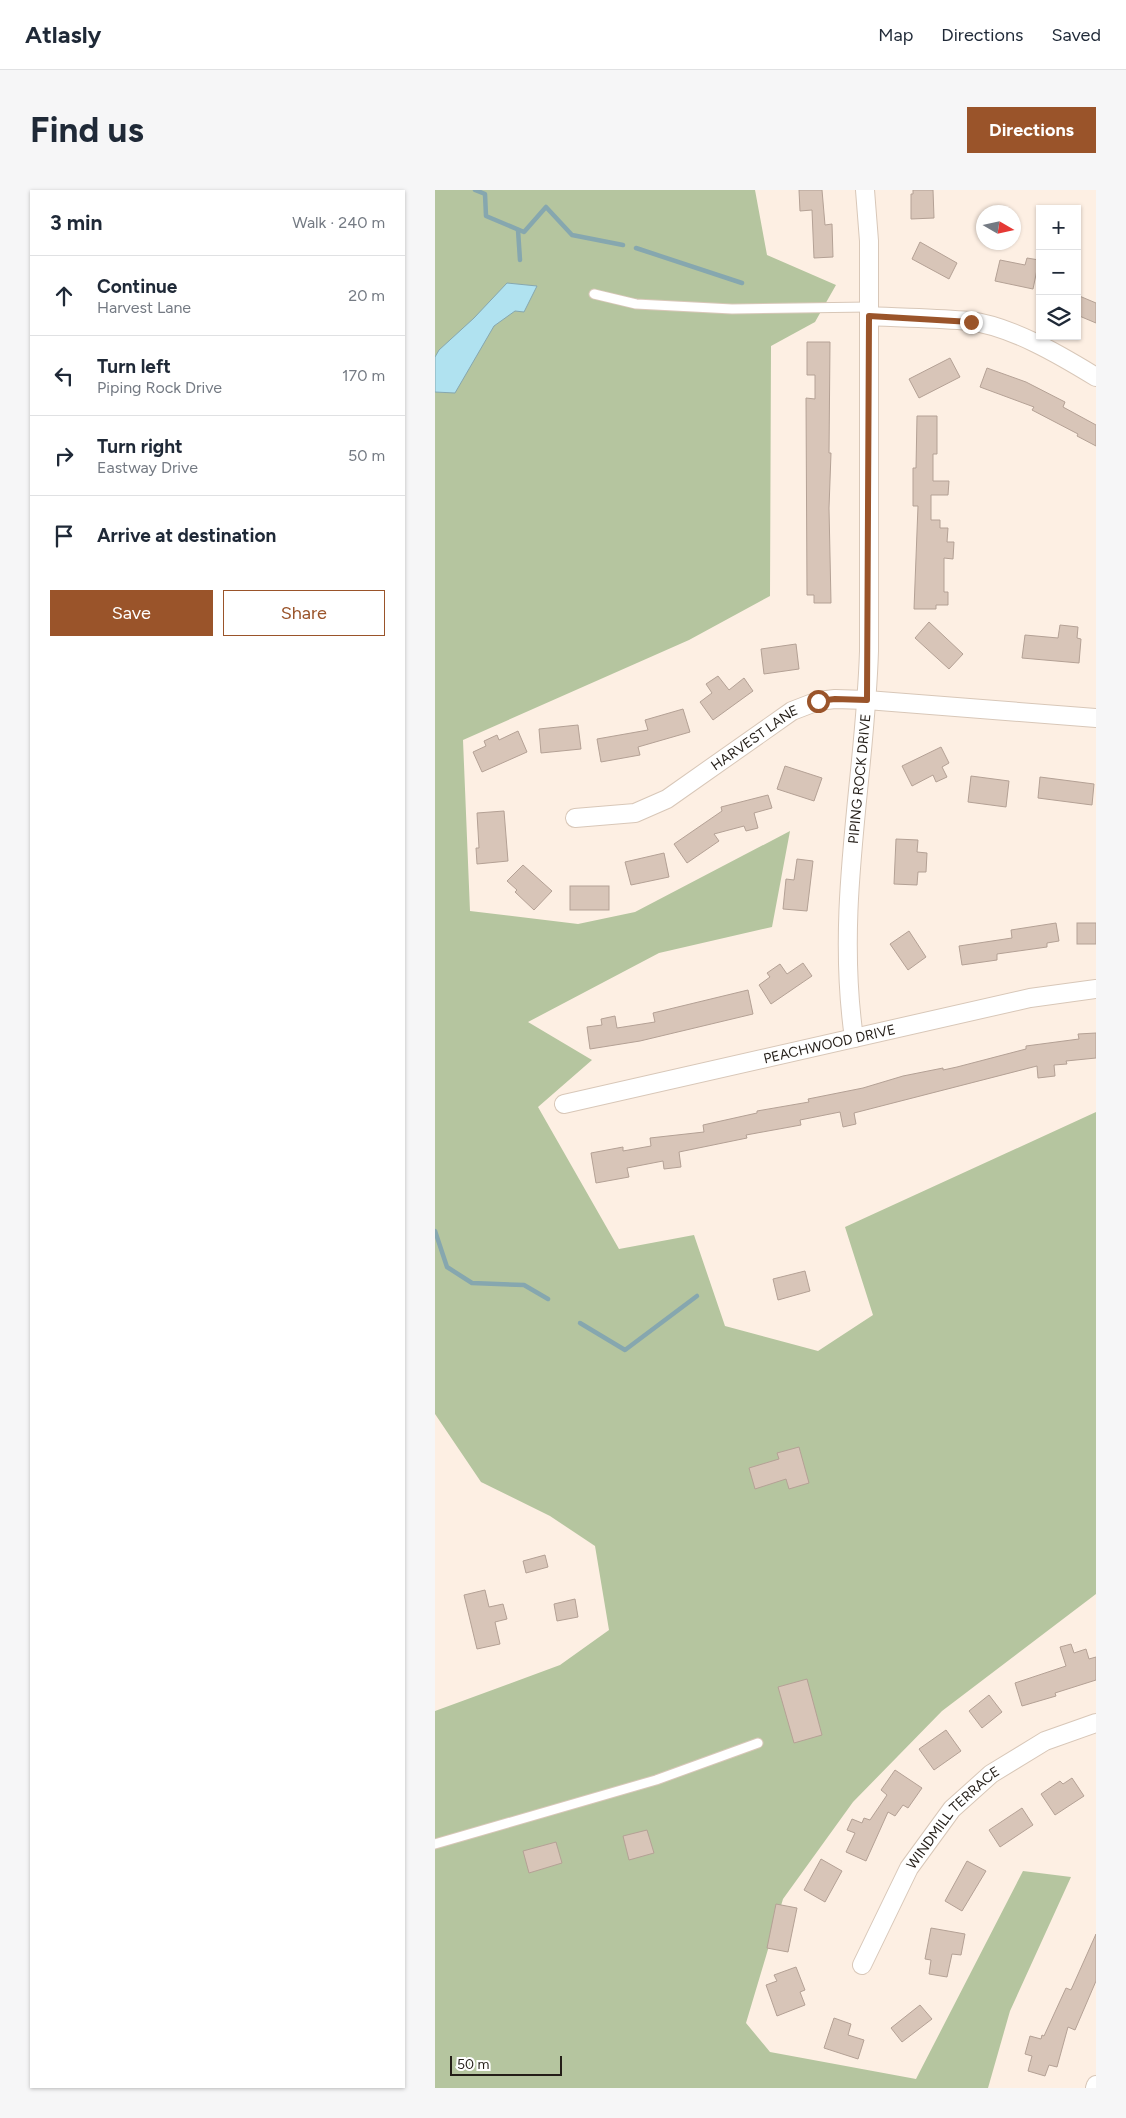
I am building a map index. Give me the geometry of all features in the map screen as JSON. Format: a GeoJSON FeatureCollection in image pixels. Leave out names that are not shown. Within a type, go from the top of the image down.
{"type":"FeatureCollection","features":[{"type":"Feature","properties":{"kind":"street","name":"PIPING ROCK DRIVE"},"geometry":{"type":"LineString","coordinates":[[855,1038],[849,991],[849,884],[867,700],[869,241],[865,190]]}},
{"type":"Feature","properties":{"kind":"street"},"geometry":{"type":"LineString","coordinates":[[869,311],[971,322],[1018,335],[1065,358],[1096,377]]}},
{"type":"Feature","properties":{"kind":"street","name":"HARVEST LANE"},"geometry":{"type":"LineString","coordinates":[[575,818],[635,812],[650,808],[667,799],[792,711],[806,704],[818,701],[835,699],[867,700],[1096,718]]}},
{"type":"Feature","properties":{"kind":"street","name":"PEACHWOOD DRIVE"},"geometry":{"type":"LineString","coordinates":[[564,1104],[1030,998],[1096,989]]}},
{"type":"Feature","properties":{"kind":"street","name":"WINDMILL TERRACE"},"geometry":{"type":"LineString","coordinates":[[862,1965],[909,1868],[952,1809],[991,1774],[1045,1741],[1096,1723]]}},
{"type":"Feature","properties":{"kind":"lane"},"geometry":{"type":"LineString","coordinates":[[595,294],[636,304],[732,309],[869,311]]}},
{"type":"Feature","properties":{"kind":"lane"},"geometry":{"type":"LineString","coordinates":[[435,1844],[656,1780],[758,1743]]}},
{"type":"Feature","properties":{"kind":"green space"},"geometry":{"type":"Polygon","coordinates":[[[435,190],[755,190],[767,255],[836,285],[815,322],[771,346],[770,596],[689,640],[463,740],[470,911],[578,924],[635,912],[790,831],[772,927],[659,953],[528,1022],[592,1060],[538,1107],[619,1249],[694,1235],[725,1326],[818,1351],[873,1315],[845,1227],[1096,1112],[1096,1594],[942,1711],[853,1802],[783,1899],[746,2023],[770,2052],[916,2079],[1023,1871],[1071,1877],[1010,2011],[988,2088],[435,2088],[435,1711],[560,1665],[609,1630],[595,1546],[550,1516],[481,1482],[435,1414],[435,190]]]}},
{"type":"Feature","properties":{"kind":"water"},"geometry":{"type":"Polygon","coordinates":[[[507,283],[537,286],[524,312],[515,311],[494,326],[455,393],[435,392],[435,357],[439,350],[474,318],[507,283]]]}},
{"type":"Feature","properties":{"kind":"building"},"geometry":{"type":"Polygon","coordinates":[[[799,190],[822,190],[825,225],[832,224],[833,257],[814,258],[812,210],[800,211],[799,190]]]}},
{"type":"Feature","properties":{"kind":"building"},"geometry":{"type":"Polygon","coordinates":[[[913,190],[933,190],[934,218],[911,219],[911,194],[913,194],[913,190]]]}},
{"type":"Feature","properties":{"kind":"building"},"geometry":{"type":"Polygon","coordinates":[[[920,242],[957,263],[949,279],[912,259],[920,242]]]}},
{"type":"Feature","properties":{"kind":"building"},"geometry":{"type":"Polygon","coordinates":[[[1027,258],[1036,260],[1036,274],[1033,289],[995,281],[1000,260],[1025,265],[1027,258]]]}},
{"type":"Feature","properties":{"kind":"building"},"geometry":{"type":"Polygon","coordinates":[[[1081,297],[1096,303],[1096,323],[1081,317],[1081,297]]]}},
{"type":"Feature","properties":{"kind":"building"},"geometry":{"type":"Polygon","coordinates":[[[807,342],[830,342],[829,453],[831,453],[829,508],[831,603],[814,603],[814,595],[807,595],[806,398],[815,399],[815,375],[807,375],[807,342]]]}},
{"type":"Feature","properties":{"kind":"building"},"geometry":{"type":"Polygon","coordinates":[[[950,358],[960,377],[919,398],[909,379],[950,358]]]}},
{"type":"Feature","properties":{"kind":"building"},"geometry":{"type":"Polygon","coordinates":[[[987,368],[1026,382],[1065,402],[1063,407],[1096,425],[1096,446],[1077,436],[1078,434],[1032,410],[1034,407],[980,387],[987,368]]]}},
{"type":"Feature","properties":{"kind":"building"},"geometry":{"type":"Polygon","coordinates":[[[917,416],[937,416],[937,454],[933,454],[933,481],[949,481],[948,495],[931,495],[931,520],[940,520],[940,528],[948,528],[947,542],[954,542],[953,559],[944,558],[944,592],[948,592],[948,605],[936,605],[936,609],[914,609],[918,506],[913,506],[913,468],[916,468],[917,416]]]}},
{"type":"Feature","properties":{"kind":"building"},"geometry":{"type":"Polygon","coordinates":[[[929,622],[963,654],[949,669],[915,638],[929,622]]]}},
{"type":"Feature","properties":{"kind":"building"},"geometry":{"type":"Polygon","coordinates":[[[1060,625],[1078,627],[1077,638],[1081,639],[1079,663],[1022,658],[1025,635],[1058,638],[1060,625]]]}},
{"type":"Feature","properties":{"kind":"building"},"geometry":{"type":"Polygon","coordinates":[[[796,644],[799,669],[764,674],[761,649],[796,644]]]}},
{"type":"Feature","properties":{"kind":"building"},"geometry":{"type":"Polygon","coordinates":[[[718,676],[729,690],[744,678],[753,691],[713,720],[700,702],[712,693],[706,684],[718,676]]]}},
{"type":"Feature","properties":{"kind":"building"},"geometry":{"type":"Polygon","coordinates":[[[683,709],[690,732],[638,747],[640,755],[601,762],[597,739],[648,730],[645,720],[683,709]]]}},
{"type":"Feature","properties":{"kind":"building"},"geometry":{"type":"Polygon","coordinates":[[[578,725],[581,749],[541,753],[539,729],[578,725]]]}},
{"type":"Feature","properties":{"kind":"building"},"geometry":{"type":"Polygon","coordinates":[[[518,731],[527,752],[482,772],[473,752],[486,746],[484,741],[497,735],[499,740],[518,731]]]}},
{"type":"Feature","properties":{"kind":"building"},"geometry":{"type":"Polygon","coordinates":[[[941,747],[949,763],[942,767],[947,777],[936,782],[933,775],[912,786],[902,766],[941,747]]]}},
{"type":"Feature","properties":{"kind":"building"},"geometry":{"type":"Polygon","coordinates":[[[785,766],[822,778],[814,801],[777,789],[785,766]]]}},
{"type":"Feature","properties":{"kind":"building"},"geometry":{"type":"Polygon","coordinates":[[[971,776],[1009,781],[1006,807],[968,802],[971,776]]]}},
{"type":"Feature","properties":{"kind":"building"},"geometry":{"type":"Polygon","coordinates":[[[1040,777],[1094,784],[1092,805],[1038,798],[1040,777]]]}},
{"type":"Feature","properties":{"kind":"building"},"geometry":{"type":"Polygon","coordinates":[[[768,795],[772,808],[754,813],[758,828],[746,831],[744,826],[714,834],[719,841],[687,863],[674,844],[722,811],[721,807],[768,795]]]}},
{"type":"Feature","properties":{"kind":"building"},"geometry":{"type":"Polygon","coordinates":[[[504,811],[508,861],[477,864],[476,848],[479,848],[477,813],[504,811]]]}},
{"type":"Feature","properties":{"kind":"building"},"geometry":{"type":"Polygon","coordinates":[[[896,839],[918,840],[917,852],[927,853],[926,872],[918,872],[917,885],[894,884],[896,839]]]}},
{"type":"Feature","properties":{"kind":"building"},"geometry":{"type":"Polygon","coordinates":[[[664,853],[669,877],[631,885],[625,862],[664,853]]]}},
{"type":"Feature","properties":{"kind":"building"},"geometry":{"type":"Polygon","coordinates":[[[797,859],[813,861],[807,911],[783,909],[786,879],[794,880],[797,859]]]}},
{"type":"Feature","properties":{"kind":"building"},"geometry":{"type":"Polygon","coordinates":[[[523,865],[552,891],[534,910],[515,892],[517,890],[507,881],[523,865]]]}},
{"type":"Feature","properties":{"kind":"building"},"geometry":{"type":"Polygon","coordinates":[[[570,886],[609,886],[609,910],[570,910],[570,886]]]}},
{"type":"Feature","properties":{"kind":"building"},"geometry":{"type":"Polygon","coordinates":[[[1056,923],[1059,941],[1047,943],[1047,947],[997,954],[997,960],[962,965],[959,946],[1012,938],[1011,930],[1056,923]]]}},
{"type":"Feature","properties":{"kind":"building"},"geometry":{"type":"Polygon","coordinates":[[[1077,923],[1096,923],[1096,944],[1077,944],[1077,923]]]}},
{"type":"Feature","properties":{"kind":"building"},"geometry":{"type":"Polygon","coordinates":[[[909,931],[926,957],[908,970],[890,944],[909,931]]]}},
{"type":"Feature","properties":{"kind":"building"},"geometry":{"type":"Polygon","coordinates":[[[803,963],[812,976],[771,1004],[759,985],[770,977],[767,973],[780,964],[787,974],[803,963]]]}},
{"type":"Feature","properties":{"kind":"building"},"geometry":{"type":"Polygon","coordinates":[[[748,990],[753,1014],[640,1041],[590,1049],[587,1027],[602,1025],[601,1019],[615,1016],[617,1028],[655,1022],[653,1013],[748,990]]]}},
{"type":"Feature","properties":{"kind":"building"},"geometry":{"type":"Polygon","coordinates":[[[1096,1033],[1096,1058],[1066,1061],[1067,1064],[1054,1065],[1055,1076],[1038,1078],[1037,1066],[854,1113],[856,1124],[843,1127],[840,1112],[800,1120],[801,1125],[746,1135],[747,1138],[679,1152],[681,1167],[664,1169],[663,1161],[627,1168],[629,1177],[596,1183],[591,1153],[623,1147],[623,1151],[651,1146],[650,1138],[704,1132],[703,1125],[757,1113],[757,1111],[809,1102],[808,1099],[863,1088],[903,1076],[957,1067],[1026,1049],[1026,1046],[1079,1039],[1078,1034],[1096,1033]]]}},
{"type":"Feature","properties":{"kind":"building"},"geometry":{"type":"Polygon","coordinates":[[[805,1271],[810,1291],[778,1300],[773,1279],[805,1271]]]}},
{"type":"Feature","properties":{"kind":"building"},"geometry":{"type":"Polygon","coordinates":[[[799,1447],[809,1483],[789,1489],[786,1479],[755,1489],[749,1468],[779,1459],[777,1453],[799,1447]]]}},
{"type":"Feature","properties":{"kind":"building"},"geometry":{"type":"Polygon","coordinates":[[[545,1555],[548,1567],[526,1573],[523,1561],[545,1555]]]}},
{"type":"Feature","properties":{"kind":"building"},"geometry":{"type":"Polygon","coordinates":[[[485,1590],[489,1607],[503,1604],[507,1619],[495,1622],[500,1644],[477,1649],[464,1595],[485,1590]]]}},
{"type":"Feature","properties":{"kind":"building"},"geometry":{"type":"Polygon","coordinates":[[[575,1599],[578,1617],[557,1621],[554,1604],[575,1599]]]}},
{"type":"Feature","properties":{"kind":"building"},"geometry":{"type":"Polygon","coordinates":[[[1071,1644],[1074,1653],[1086,1649],[1089,1659],[1096,1657],[1096,1680],[1055,1693],[1056,1696],[1022,1706],[1015,1683],[1066,1666],[1060,1647],[1071,1644]]]}},
{"type":"Feature","properties":{"kind":"building"},"geometry":{"type":"Polygon","coordinates":[[[807,1679],[822,1735],[794,1743],[778,1687],[807,1679]]]}},
{"type":"Feature","properties":{"kind":"building"},"geometry":{"type":"Polygon","coordinates":[[[989,1695],[1002,1712],[982,1728],[969,1711],[989,1695]]]}},
{"type":"Feature","properties":{"kind":"building"},"geometry":{"type":"Polygon","coordinates":[[[946,1730],[961,1751],[934,1770],[919,1749],[946,1730]]]}},
{"type":"Feature","properties":{"kind":"building"},"geometry":{"type":"Polygon","coordinates":[[[895,1770],[922,1788],[908,1808],[903,1805],[895,1816],[888,1812],[866,1861],[846,1852],[855,1833],[847,1830],[852,1819],[862,1823],[864,1818],[870,1820],[887,1795],[881,1790],[895,1770]]]}},
{"type":"Feature","properties":{"kind":"building"},"geometry":{"type":"Polygon","coordinates":[[[1072,1778],[1084,1796],[1055,1815],[1041,1794],[1060,1781],[1063,1784],[1072,1778]]]}},
{"type":"Feature","properties":{"kind":"building"},"geometry":{"type":"Polygon","coordinates":[[[1022,1808],[1033,1825],[1000,1847],[989,1830],[1022,1808]]]}},
{"type":"Feature","properties":{"kind":"building"},"geometry":{"type":"Polygon","coordinates":[[[647,1830],[654,1853],[629,1860],[623,1836],[647,1830]]]}},
{"type":"Feature","properties":{"kind":"building"},"geometry":{"type":"Polygon","coordinates":[[[556,1842],[562,1863],[529,1873],[523,1851],[556,1842]]]}},
{"type":"Feature","properties":{"kind":"building"},"geometry":{"type":"Polygon","coordinates":[[[821,1859],[842,1871],[825,1902],[804,1890],[821,1859]]]}},
{"type":"Feature","properties":{"kind":"building"},"geometry":{"type":"Polygon","coordinates":[[[967,1861],[986,1871],[962,1911],[945,1901],[967,1861]]]}},
{"type":"Feature","properties":{"kind":"building"},"geometry":{"type":"Polygon","coordinates":[[[776,1904],[797,1908],[788,1952],[767,1948],[776,1904]]]}},
{"type":"Feature","properties":{"kind":"building"},"geometry":{"type":"Polygon","coordinates":[[[931,1928],[965,1934],[961,1955],[952,1954],[947,1977],[929,1974],[931,1960],[925,1959],[931,1928]]]}},
{"type":"Feature","properties":{"kind":"building"},"geometry":{"type":"Polygon","coordinates":[[[1096,1934],[1096,1981],[1075,2030],[1068,2027],[1057,2067],[1049,2065],[1045,2076],[1028,2071],[1032,2056],[1025,2054],[1030,2036],[1041,2039],[1042,2035],[1044,2036],[1066,1988],[1071,1990],[1096,1934]]]}},
{"type":"Feature","properties":{"kind":"building"},"geometry":{"type":"Polygon","coordinates":[[[796,1967],[805,1990],[800,1992],[805,2005],[777,2016],[766,1985],[777,1981],[774,1975],[796,1967]]]}},
{"type":"Feature","properties":{"kind":"building"},"geometry":{"type":"Polygon","coordinates":[[[920,2005],[932,2019],[902,2042],[891,2028],[920,2005]]]}},
{"type":"Feature","properties":{"kind":"building"},"geometry":{"type":"Polygon","coordinates":[[[834,2018],[851,2024],[848,2035],[864,2040],[858,2059],[824,2048],[834,2018]]]}},
{"type":"Feature","properties":{"kind":"waterway"},"geometry":{"type":"LineString","coordinates":[[475,190],[485,194],[486,216],[524,232],[546,207],[572,235],[623,245]]}},
{"type":"Feature","properties":{"kind":"waterway"},"geometry":{"type":"LineString","coordinates":[[518,230],[520,260]]}},
{"type":"Feature","properties":{"kind":"waterway"},"geometry":{"type":"LineString","coordinates":[[636,248],[742,283]]}},
{"type":"Feature","properties":{"kind":"waterway"},"geometry":{"type":"LineString","coordinates":[[435,1231],[447,1267],[472,1283],[524,1285],[548,1299]]}},
{"type":"Feature","properties":{"kind":"waterway"},"geometry":{"type":"LineString","coordinates":[[580,1323],[625,1350],[697,1296]]}},
{"type":"Feature","properties":{"kind":"route"},"geometry":{"type":"LineString","coordinates":[[818,701],[835,699],[867,700],[869,651],[869,316],[971,322]]}}]}
